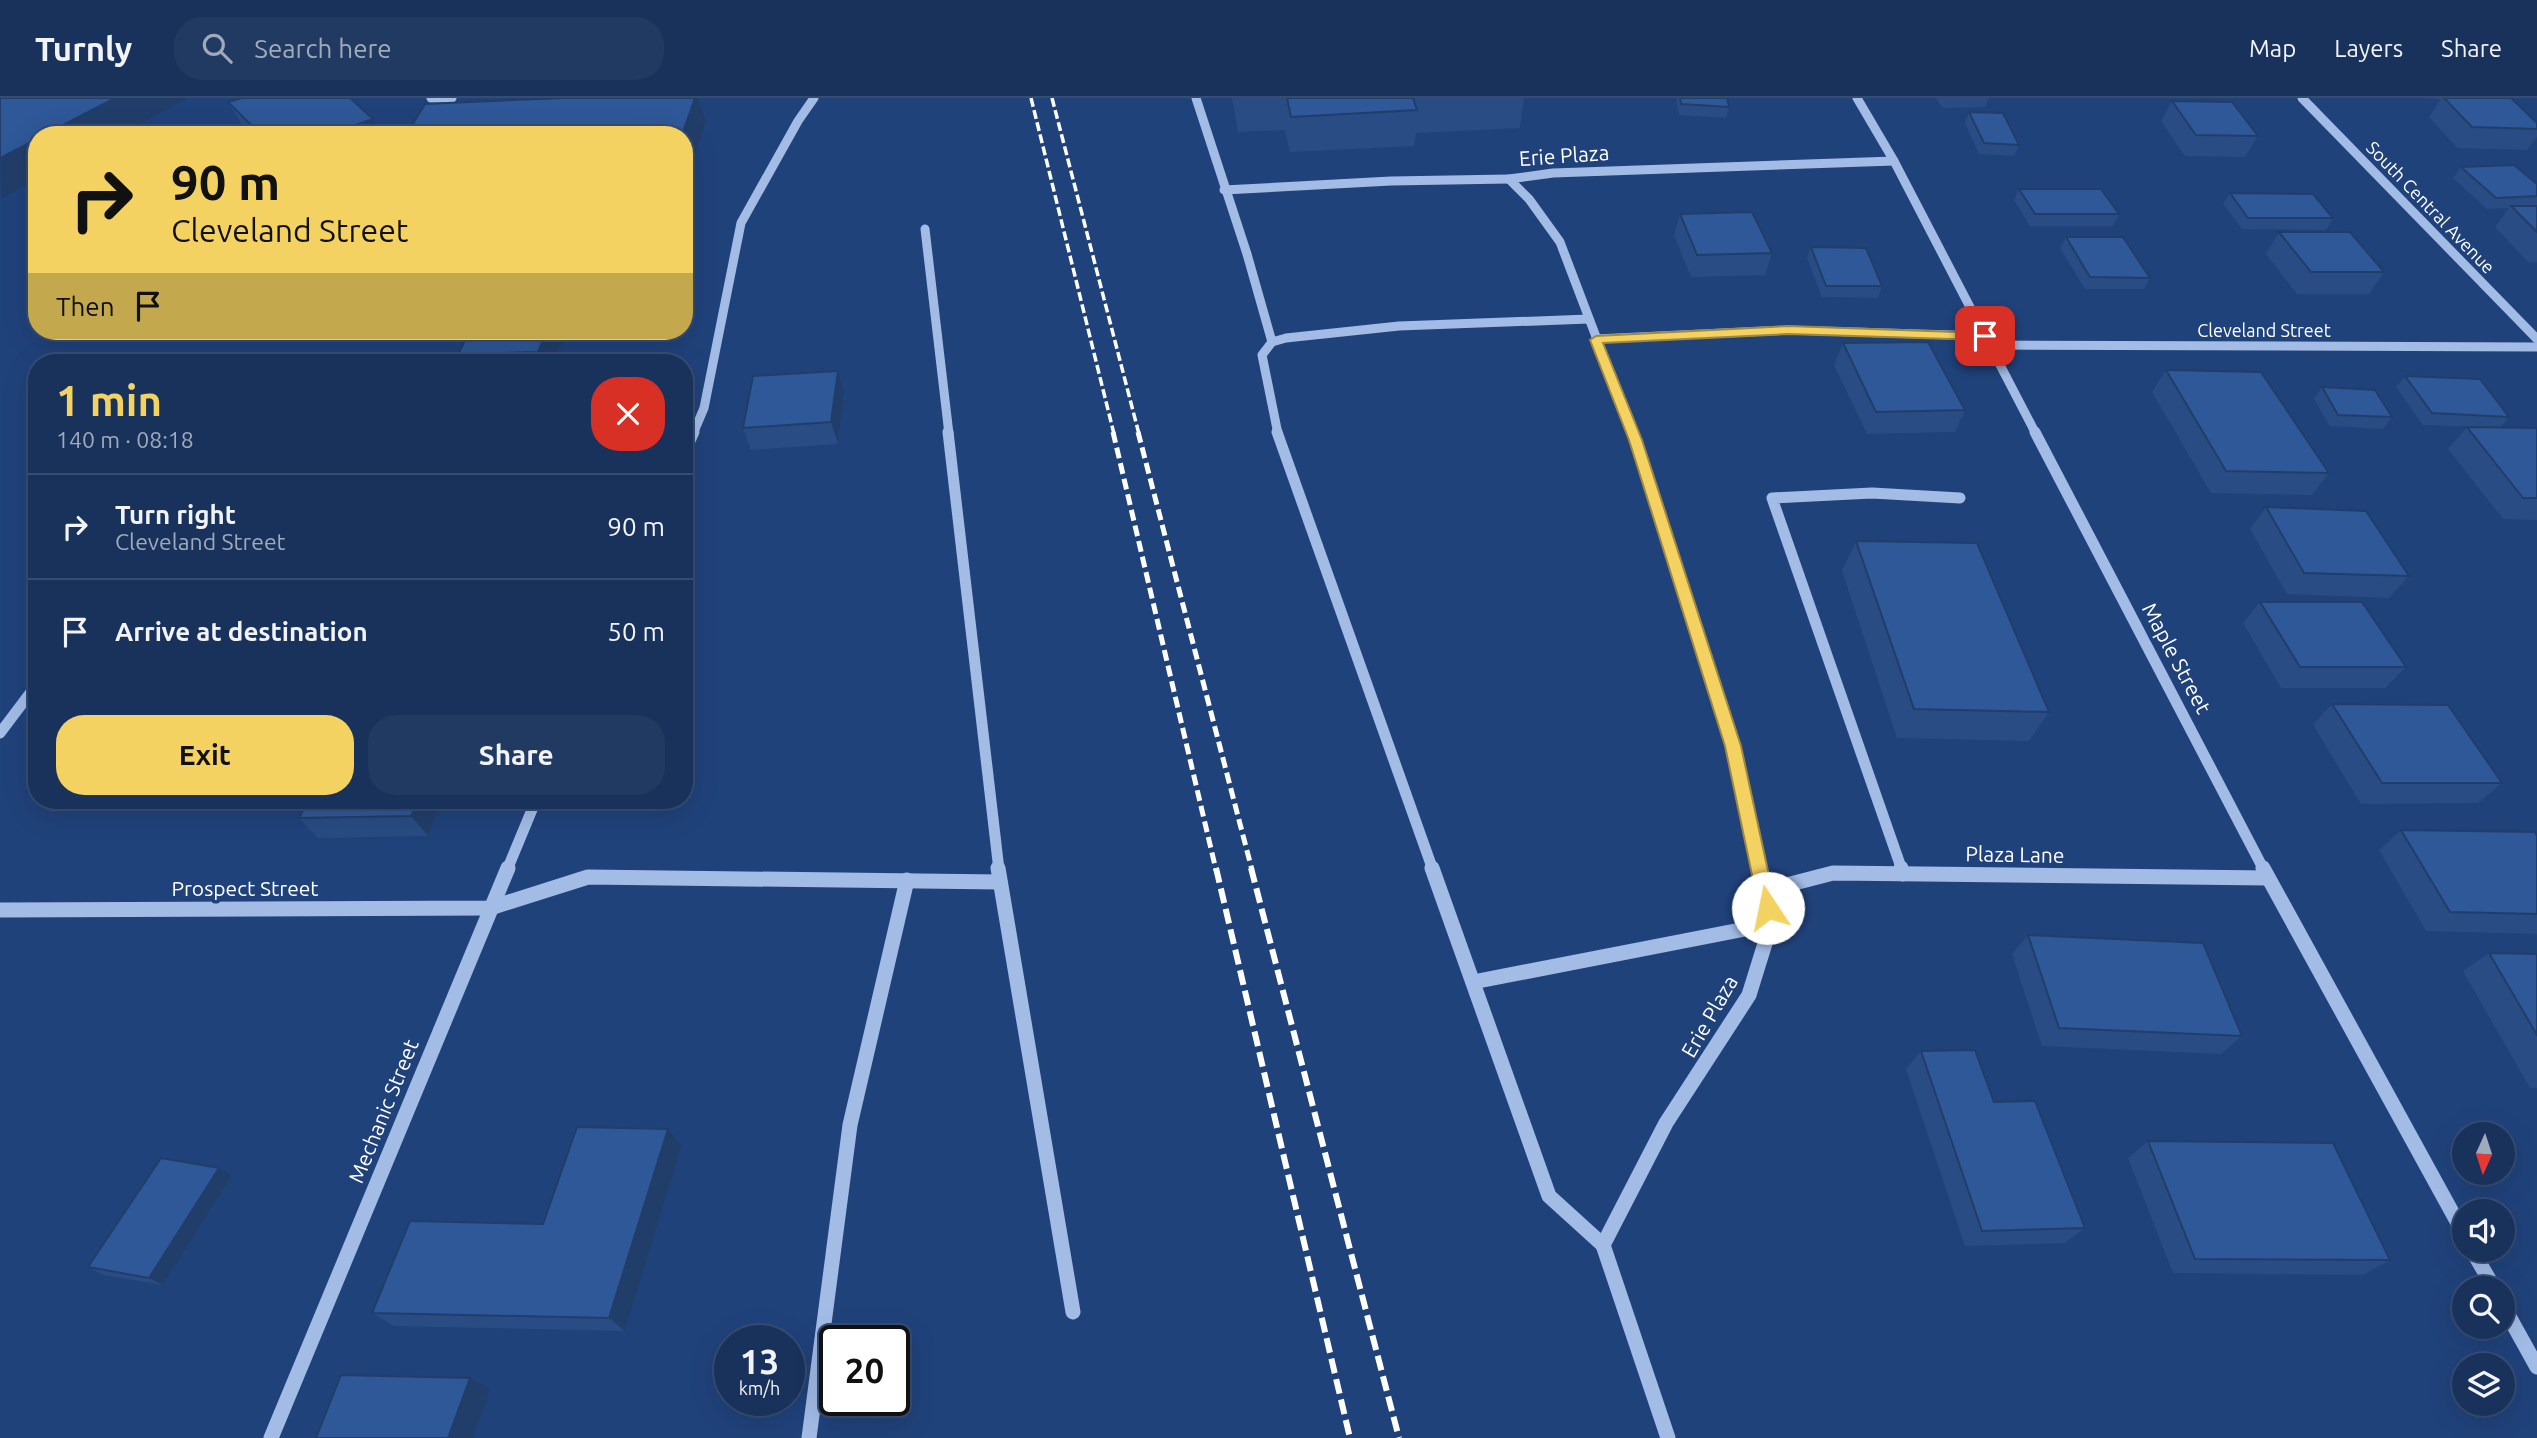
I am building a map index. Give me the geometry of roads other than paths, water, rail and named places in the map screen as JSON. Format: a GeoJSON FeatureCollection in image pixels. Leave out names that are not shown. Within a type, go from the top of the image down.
{"type":"FeatureCollection","features":[{"type":"Feature","properties":{"kind":"street"},"geometry":{"type":"LineString","coordinates":[[431,98],[452,98]]}},
{"type":"Feature","properties":{"kind":"street"},"geometry":{"type":"LineString","coordinates":[[693,433],[704,408],[741,223],[798,121],[814,98]]}},
{"type":"Feature","properties":{"kind":"street"},"geometry":{"type":"LineString","coordinates":[[1196,98],[1247,254],[1272,341]]}},
{"type":"Feature","properties":{"kind":"street","name":"Maple Street"},"geometry":{"type":"LineString","coordinates":[[1857,98],[1894,161],[2267,878],[2452,1212]]}},
{"type":"Feature","properties":{"kind":"street","name":"South Central Avenue"},"geometry":{"type":"LineString","coordinates":[[2302,98],[2537,339]]}},
{"type":"Feature","properties":{"kind":"street","name":"Erie Plaza"},"geometry":{"type":"LineString","coordinates":[[1508,179],[1553,173],[1894,161]]}},
{"type":"Feature","properties":{"kind":"street"},"geometry":{"type":"LineString","coordinates":[[1224,190],[1391,181],[1508,179]]}},
{"type":"Feature","properties":{"kind":"street","name":"Erie Plaza"},"geometry":{"type":"LineString","coordinates":[[1508,179],[1529,199],[1560,242],[1636,440],[1733,746],[1771,924],[1749,995],[1666,1123],[1603,1245]]}},
{"type":"Feature","properties":{"kind":"street"},"geometry":{"type":"LineString","coordinates":[[925,229],[1000,882],[1073,1312]]}},
{"type":"Feature","properties":{"kind":"street"},"geometry":{"type":"LineString","coordinates":[[1588,319],[1399,326],[1272,341],[1262,355],[1273,421],[1549,1195],[1603,1245],[1668,1438]]}},
{"type":"Feature","properties":{"kind":"street","name":"Cleveland Street"},"geometry":{"type":"LineString","coordinates":[[1596,340],[1788,330],[1987,341],[2537,347]]}},
{"type":"Feature","properties":{"kind":"street"},"geometry":{"type":"LineString","coordinates":[[1903,874],[1772,498],[1872,493],[1961,498]]}},
{"type":"Feature","properties":{"kind":"street"},"geometry":{"type":"LineString","coordinates":[[0,733],[28,696]]}},
{"type":"Feature","properties":{"kind":"street","name":"Mechanic Street"},"geometry":{"type":"LineString","coordinates":[[271,1438],[532,809]]}},
{"type":"Feature","properties":{"kind":"street","name":"Plaza Lane"},"geometry":{"type":"LineString","coordinates":[[1764,891],[1833,873],[2267,878]]}},
{"type":"Feature","properties":{"kind":"street","name":"Prospect Street"},"geometry":{"type":"LineString","coordinates":[[0,910],[490,908],[588,877],[1000,882]]}},
{"type":"Feature","properties":{"kind":"street"},"geometry":{"type":"LineString","coordinates":[[809,1438],[850,1125],[907,880]]}},
{"type":"Feature","properties":{"kind":"street"},"geometry":{"type":"LineString","coordinates":[[1473,982],[1771,924]]}},
{"type":"Feature","properties":{"kind":"street"},"geometry":{"type":"LineString","coordinates":[[2515,1327],[2537,1367]]}},
{"type":"Feature","properties":{"kind":"railway"},"geometry":{"type":"LineString","coordinates":[[1031,98],[1114,434]]}},
{"type":"Feature","properties":{"kind":"railway"},"geometry":{"type":"LineString","coordinates":[[1052,98],[1139,434]]}},
{"type":"Feature","properties":{"kind":"railway"},"geometry":{"type":"LineString","coordinates":[[1113,432],[1216,870]]}},
{"type":"Feature","properties":{"kind":"railway"},"geometry":{"type":"LineString","coordinates":[[1138,432],[1252,870]]}},
{"type":"Feature","properties":{"kind":"railway"},"geometry":{"type":"LineString","coordinates":[[1216,868],[1350,1438]]}},
{"type":"Feature","properties":{"kind":"railway"},"geometry":{"type":"LineString","coordinates":[[1251,868],[1399,1438]]}}]}
